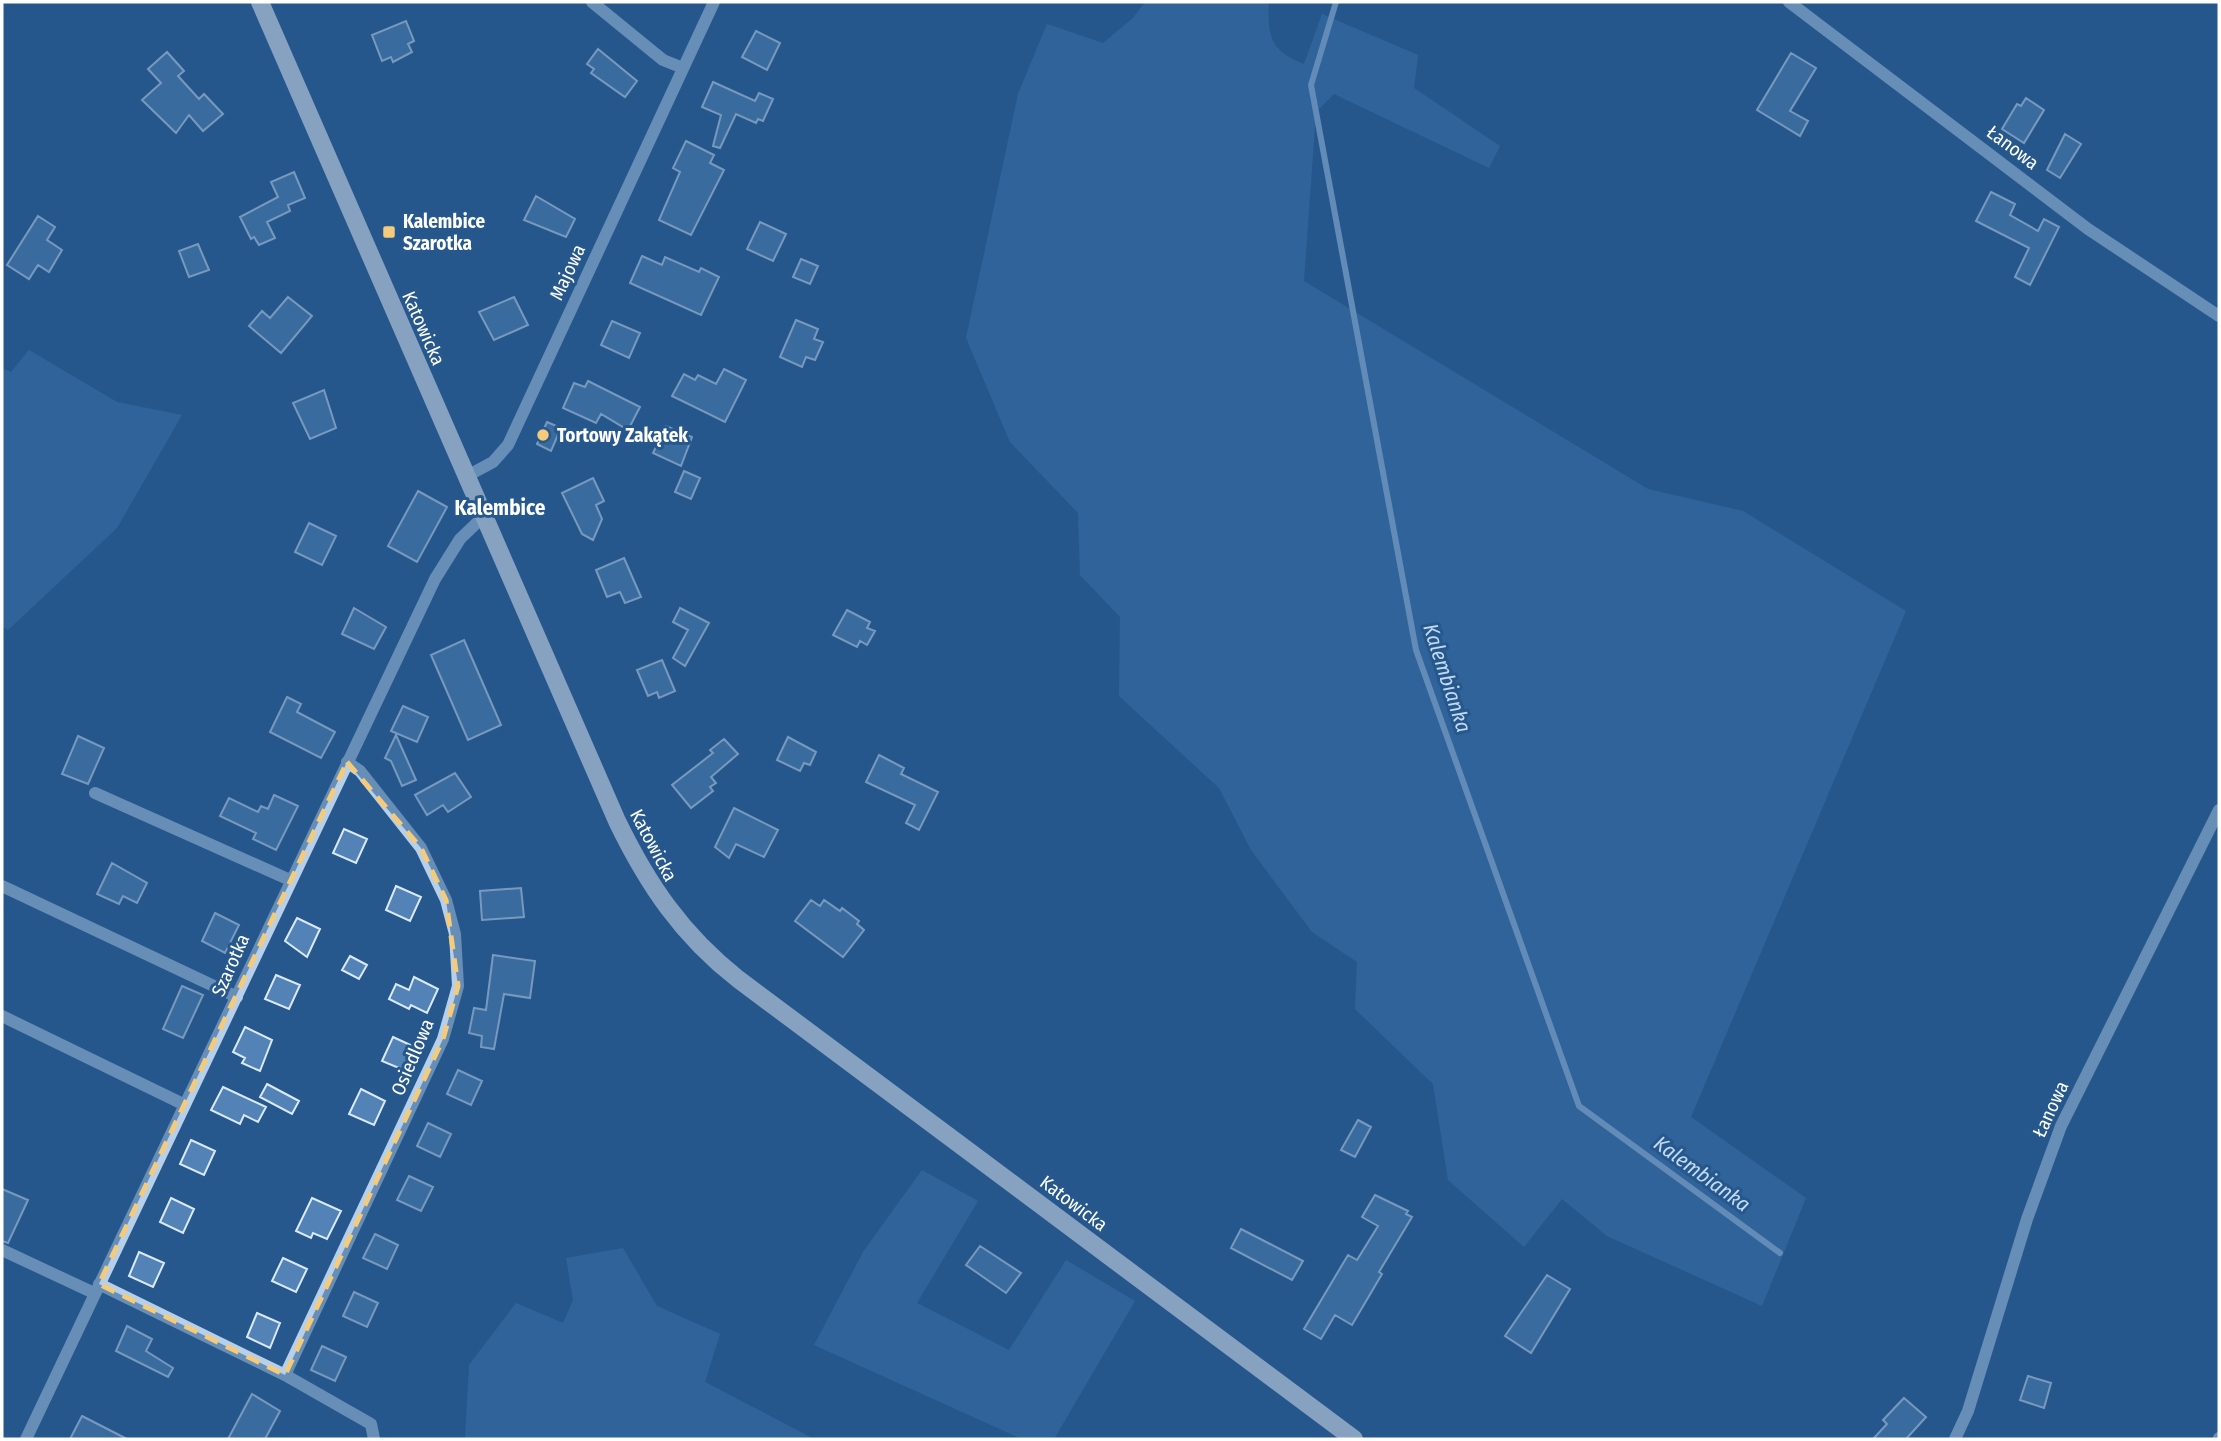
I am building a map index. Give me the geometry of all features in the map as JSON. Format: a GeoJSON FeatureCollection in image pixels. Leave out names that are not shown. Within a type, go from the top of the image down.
{"type":"FeatureCollection","features":[{"type":"Feature","properties":{"kind":"main road","name":"Katowicka"},"geometry":{"type":"LineString","coordinates":[[260,2],[623,834],[651,887],[686,933],[737,979],[1354,1439]]}},
{"type":"Feature","properties":{"kind":"street"},"geometry":{"type":"LineString","coordinates":[[592,2],[663,60],[683,68]]}},
{"type":"Feature","properties":{"kind":"street","name":"Majowa"},"geometry":{"type":"LineString","coordinates":[[467,477],[493,462],[508,445],[714,2]]}},
{"type":"Feature","properties":{"kind":"street","name":"Łanowa"},"geometry":{"type":"LineString","coordinates":[[1789,2],[2088,229],[2219,316]]}},
{"type":"Feature","properties":{"kind":"street","name":"Szarotka"},"geometry":{"type":"LineString","coordinates":[[26,1439],[435,579],[460,539],[485,516]]}},
{"type":"Feature","properties":{"kind":"street","name":"Osiedlowa"},"geometry":{"type":"LineString","coordinates":[[285,1375],[443,1039],[458,986],[455,934],[446,900],[421,848],[360,771],[347,762]]}},
{"type":"Feature","properties":{"kind":"street"},"geometry":{"type":"LineString","coordinates":[[95,793],[290,880]]}},
{"type":"Feature","properties":{"kind":"street","name":"Łanowa"},"geometry":{"type":"LineString","coordinates":[[1955,1439],[1968,1411],[2027,1219],[2061,1126],[2219,810]]}},
{"type":"Feature","properties":{"kind":"street"},"geometry":{"type":"LineString","coordinates":[[2,886],[237,997]]}},
{"type":"Feature","properties":{"kind":"street"},"geometry":{"type":"LineString","coordinates":[[2,1016],[186,1105]]}},
{"type":"Feature","properties":{"kind":"street"},"geometry":{"type":"LineString","coordinates":[[2,1250],[97,1289],[285,1375],[371,1424],[374,1439]]}},
{"type":"Feature","properties":{"kind":"highlighted area"},"geometry":{"type":"Polygon","coordinates":[[[347,762],[421,848],[446,900],[458,986],[443,1039],[285,1375],[99,1284],[347,762]]]}},
{"type":"Feature","properties":{"kind":"shaded area"},"geometry":{"type":"Polygon","coordinates":[[[1145,2],[1269,2],[1269,24],[1273,41],[1284,53],[1304,64],[1322,14],[1418,55],[1414,88],[1500,146],[1489,168],[1334,94],[1316,112],[1304,281],[1648,489],[1743,511],[1906,611],[1691,1117],[1806,1198],[1762,1306],[1607,1236],[1562,1199],[1524,1247],[1448,1180],[1433,1084],[1355,1009],[1357,962],[1312,932],[1251,850],[1219,788],[1119,696],[1120,617],[1080,575],[1078,513],[1010,442],[966,338],[1018,94],[1047,24],[1103,43],[1133,18],[1145,2]]]}},
{"type":"Feature","properties":{"kind":"shaded area"},"geometry":{"type":"Polygon","coordinates":[[[29,350],[117,402],[182,415],[117,528],[8,630],[2,627],[2,368],[11,372],[29,350]]]}},
{"type":"Feature","properties":{"kind":"shaded area"},"geometry":{"type":"Polygon","coordinates":[[[922,1170],[978,1201],[917,1303],[1009,1350],[1066,1260],[1135,1301],[1054,1439],[1022,1439],[814,1345],[863,1252],[922,1170]]]}},
{"type":"Feature","properties":{"kind":"shaded area"},"geometry":{"type":"Polygon","coordinates":[[[623,1248],[657,1306],[720,1334],[705,1382],[814,1439],[465,1439],[469,1365],[516,1303],[563,1323],[573,1300],[566,1258],[623,1248]]]}},
{"type":"Feature","properties":{"kind":"building"},"geometry":{"type":"Polygon","coordinates":[[[406,21],[414,41],[408,44],[412,52],[393,62],[391,57],[382,61],[372,35],[406,21]]]}},
{"type":"Feature","properties":{"kind":"building"},"geometry":{"type":"Polygon","coordinates":[[[756,31],[780,43],[767,70],[742,57],[756,31]]]}},
{"type":"Feature","properties":{"kind":"building"},"geometry":{"type":"Polygon","coordinates":[[[598,49],[637,81],[625,97],[591,73],[594,69],[587,64],[598,49]]]}},
{"type":"Feature","properties":{"kind":"building"},"geometry":{"type":"Polygon","coordinates":[[[167,52],[184,71],[178,76],[199,99],[204,94],[223,114],[203,131],[189,115],[176,133],[142,100],[161,83],[148,69],[167,52]]]}},
{"type":"Feature","properties":{"kind":"building"},"geometry":{"type":"Polygon","coordinates":[[[1791,53],[1816,68],[1790,111],[1808,121],[1800,136],[1757,110],[1791,53]]]}},
{"type":"Feature","properties":{"kind":"building"},"geometry":{"type":"Polygon","coordinates":[[[713,82],[755,101],[759,93],[773,99],[763,121],[758,119],[756,123],[736,114],[720,148],[713,146],[721,115],[702,107],[713,82]]]}},
{"type":"Feature","properties":{"kind":"building"},"geometry":{"type":"Polygon","coordinates":[[[2026,98],[2044,110],[2024,143],[2002,129],[2017,104],[2021,106],[2026,98]]]}},
{"type":"Feature","properties":{"kind":"building"},"geometry":{"type":"Polygon","coordinates":[[[2065,134],[2081,144],[2060,178],[2047,170],[2065,134]]]}},
{"type":"Feature","properties":{"kind":"building"},"geometry":{"type":"Polygon","coordinates":[[[686,141],[714,155],[710,163],[724,170],[691,235],[659,220],[680,172],[673,168],[686,141]]]}},
{"type":"Feature","properties":{"kind":"building"},"geometry":{"type":"Polygon","coordinates":[[[294,172],[305,198],[288,205],[290,211],[267,222],[275,238],[259,245],[254,237],[251,239],[240,217],[278,197],[271,182],[294,172]]]}},
{"type":"Feature","properties":{"kind":"building"},"geometry":{"type":"Polygon","coordinates":[[[1991,192],[2015,204],[2010,215],[2038,231],[2044,219],[2059,227],[2030,285],[2015,277],[2029,248],[1976,221],[1991,192]]]}},
{"type":"Feature","properties":{"kind":"building"},"geometry":{"type":"Polygon","coordinates":[[[536,196],[575,219],[566,237],[524,220],[536,196]]]}},
{"type":"Feature","properties":{"kind":"building"},"geometry":{"type":"Polygon","coordinates":[[[38,216],[55,227],[47,240],[62,250],[49,272],[38,265],[29,279],[7,265],[38,216]]]}},
{"type":"Feature","properties":{"kind":"building"},"geometry":{"type":"Polygon","coordinates":[[[760,222],[786,234],[773,261],[747,249],[760,222]]]}},
{"type":"Feature","properties":{"kind":"building"},"geometry":{"type":"Polygon","coordinates":[[[198,244],[209,270],[189,277],[179,251],[198,244]]]}},
{"type":"Feature","properties":{"kind":"building"},"geometry":{"type":"Polygon","coordinates":[[[642,256],[662,265],[665,257],[699,272],[701,268],[719,277],[701,315],[630,283],[642,256]]]}},
{"type":"Feature","properties":{"kind":"building"},"geometry":{"type":"Polygon","coordinates":[[[801,259],[818,266],[810,284],[793,277],[801,259]]]}},
{"type":"Feature","properties":{"kind":"building"},"geometry":{"type":"Polygon","coordinates":[[[288,297],[312,316],[281,353],[249,326],[262,311],[270,318],[288,297]]]}},
{"type":"Feature","properties":{"kind":"building"},"geometry":{"type":"Polygon","coordinates":[[[514,297],[528,325],[494,340],[479,312],[514,297]]]}},
{"type":"Feature","properties":{"kind":"building"},"geometry":{"type":"Polygon","coordinates":[[[796,320],[818,329],[814,339],[823,342],[815,360],[806,357],[802,367],[780,357],[796,320]]]}},
{"type":"Feature","properties":{"kind":"building"},"geometry":{"type":"Polygon","coordinates":[[[612,321],[640,333],[629,358],[601,345],[612,321]]]}},
{"type":"Feature","properties":{"kind":"building"},"geometry":{"type":"Polygon","coordinates":[[[724,369],[746,380],[725,422],[672,396],[684,374],[695,380],[698,375],[716,384],[724,369]]]}},
{"type":"Feature","properties":{"kind":"building"},"geometry":{"type":"Polygon","coordinates":[[[588,381],[640,407],[628,430],[601,414],[596,423],[563,408],[574,383],[585,387],[588,381]]]}},
{"type":"Feature","properties":{"kind":"building"},"geometry":{"type":"Polygon","coordinates":[[[324,390],[336,428],[310,439],[293,403],[324,390]]]}},
{"type":"Feature","properties":{"kind":"building"},"geometry":{"type":"Polygon","coordinates":[[[547,422],[561,428],[551,451],[537,444],[547,422]]]}},
{"type":"Feature","properties":{"kind":"building"},"geometry":{"type":"Polygon","coordinates":[[[666,426],[692,437],[681,466],[653,453],[666,426]]]}},
{"type":"Feature","properties":{"kind":"building"},"geometry":{"type":"Polygon","coordinates":[[[684,471],[700,478],[691,499],[675,492],[684,471]]]}},
{"type":"Feature","properties":{"kind":"building"},"geometry":{"type":"Polygon","coordinates":[[[593,478],[604,501],[596,505],[602,519],[593,540],[582,534],[562,493],[593,478]]]}},
{"type":"Feature","properties":{"kind":"building"},"geometry":{"type":"Polygon","coordinates":[[[418,491],[447,507],[417,562],[388,546],[418,491]]]}},
{"type":"Feature","properties":{"kind":"building"},"geometry":{"type":"Polygon","coordinates":[[[309,523],[336,536],[322,565],[295,552],[309,523]]]}},
{"type":"Feature","properties":{"kind":"building"},"geometry":{"type":"Polygon","coordinates":[[[624,558],[641,597],[625,603],[620,592],[607,597],[596,570],[624,558]]]}},
{"type":"Feature","properties":{"kind":"building"},"geometry":{"type":"Polygon","coordinates":[[[354,608],[386,627],[374,649],[342,634],[354,608]]]}},
{"type":"Feature","properties":{"kind":"building"},"geometry":{"type":"Polygon","coordinates":[[[680,608],[709,623],[685,666],[673,658],[688,630],[673,622],[680,608]]]}},
{"type":"Feature","properties":{"kind":"building"},"geometry":{"type":"Polygon","coordinates":[[[847,610],[870,622],[867,628],[875,631],[867,645],[860,641],[857,647],[833,635],[847,610]]]}},
{"type":"Feature","properties":{"kind":"building"},"geometry":{"type":"Polygon","coordinates":[[[464,640],[501,725],[468,740],[431,655],[464,640]]]}},
{"type":"Feature","properties":{"kind":"building"},"geometry":{"type":"Polygon","coordinates":[[[662,660],[675,691],[659,698],[657,692],[648,696],[637,670],[662,660]]]}},
{"type":"Feature","properties":{"kind":"building"},"geometry":{"type":"Polygon","coordinates":[[[287,697],[301,704],[297,712],[335,732],[321,758],[270,732],[287,697]]]}},
{"type":"Feature","properties":{"kind":"building"},"geometry":{"type":"Polygon","coordinates":[[[403,706],[428,717],[417,742],[391,731],[403,706]]]}},
{"type":"Feature","properties":{"kind":"building"},"geometry":{"type":"Polygon","coordinates":[[[396,735],[416,780],[402,786],[391,761],[385,758],[396,735]]]}},
{"type":"Feature","properties":{"kind":"building"},"geometry":{"type":"Polygon","coordinates":[[[78,736],[104,748],[88,784],[62,774],[78,736]]]}},
{"type":"Feature","properties":{"kind":"building"},"geometry":{"type":"Polygon","coordinates":[[[788,737],[816,752],[810,765],[804,763],[800,771],[777,760],[788,737]]]}},
{"type":"Feature","properties":{"kind":"building"},"geometry":{"type":"Polygon","coordinates":[[[724,739],[738,754],[711,777],[716,783],[710,787],[713,791],[691,808],[672,785],[713,753],[710,750],[724,739]]]}},
{"type":"Feature","properties":{"kind":"building"},"geometry":{"type":"Polygon","coordinates":[[[879,755],[904,768],[901,774],[938,792],[919,830],[906,823],[915,805],[866,782],[879,755]]]}},
{"type":"Feature","properties":{"kind":"building"},"geometry":{"type":"Polygon","coordinates":[[[455,773],[471,797],[448,812],[443,805],[427,815],[415,795],[455,773]]]}},
{"type":"Feature","properties":{"kind":"building"},"geometry":{"type":"Polygon","coordinates":[[[274,795],[298,806],[276,850],[253,839],[256,833],[220,816],[229,798],[258,812],[261,806],[268,809],[274,795]]]}},
{"type":"Feature","properties":{"kind":"building"},"geometry":{"type":"Polygon","coordinates":[[[734,808],[778,830],[764,857],[736,844],[729,858],[715,847],[734,808]]]}},
{"type":"Feature","properties":{"kind":"building"},"geometry":{"type":"Polygon","coordinates":[[[344,829],[367,839],[356,863],[333,853],[344,829]]]}},
{"type":"Feature","properties":{"kind":"building"},"geometry":{"type":"Polygon","coordinates":[[[112,863],[147,883],[137,903],[123,896],[119,904],[97,894],[112,863]]]}},
{"type":"Feature","properties":{"kind":"building"},"geometry":{"type":"Polygon","coordinates":[[[396,886],[421,897],[410,921],[386,910],[396,886]]]}},
{"type":"Feature","properties":{"kind":"building"},"geometry":{"type":"Polygon","coordinates":[[[521,888],[524,917],[482,920],[480,891],[521,888]]]}},
{"type":"Feature","properties":{"kind":"building"},"geometry":{"type":"Polygon","coordinates":[[[811,900],[820,906],[824,900],[840,911],[842,908],[859,921],[857,924],[864,930],[843,957],[795,921],[811,900]]]}},
{"type":"Feature","properties":{"kind":"building"},"geometry":{"type":"Polygon","coordinates":[[[215,913],[239,925],[225,953],[202,941],[215,913]]]}},
{"type":"Feature","properties":{"kind":"building"},"geometry":{"type":"Polygon","coordinates":[[[297,918],[320,929],[307,957],[285,941],[297,918]]]}},
{"type":"Feature","properties":{"kind":"building"},"geometry":{"type":"Polygon","coordinates":[[[493,955],[535,961],[530,998],[504,994],[494,1049],[481,1047],[482,1036],[469,1033],[474,1008],[486,1010],[493,955]]]}},
{"type":"Feature","properties":{"kind":"building"},"geometry":{"type":"Polygon","coordinates":[[[350,956],[367,965],[359,979],[342,970],[350,956]]]}},
{"type":"Feature","properties":{"kind":"building"},"geometry":{"type":"Polygon","coordinates":[[[276,975],[300,985],[289,1009],[265,999],[276,975]]]}},
{"type":"Feature","properties":{"kind":"building"},"geometry":{"type":"Polygon","coordinates":[[[414,977],[438,989],[427,1013],[411,1005],[409,1009],[389,999],[396,984],[409,990],[414,977]]]}},
{"type":"Feature","properties":{"kind":"building"},"geometry":{"type":"Polygon","coordinates":[[[182,986],[203,995],[183,1038],[163,1029],[182,986]]]}},
{"type":"Feature","properties":{"kind":"building"},"geometry":{"type":"Polygon","coordinates":[[[245,1027],[272,1040],[260,1071],[242,1063],[245,1058],[233,1052],[245,1027]]]}},
{"type":"Feature","properties":{"kind":"building"},"geometry":{"type":"Polygon","coordinates":[[[393,1037],[417,1048],[406,1071],[382,1061],[393,1037]]]}},
{"type":"Feature","properties":{"kind":"building"},"geometry":{"type":"Polygon","coordinates":[[[458,1070],[482,1081],[471,1105],[447,1094],[458,1070]]]}},
{"type":"Feature","properties":{"kind":"building"},"geometry":{"type":"Polygon","coordinates":[[[267,1084],[299,1101],[292,1114],[260,1097],[267,1084]]]}},
{"type":"Feature","properties":{"kind":"building"},"geometry":{"type":"Polygon","coordinates":[[[223,1087],[266,1107],[258,1122],[244,1115],[240,1124],[211,1110],[223,1087]]]}},
{"type":"Feature","properties":{"kind":"building"},"geometry":{"type":"Polygon","coordinates":[[[361,1089],[385,1101],[374,1125],[349,1114],[361,1089]]]}},
{"type":"Feature","properties":{"kind":"building"},"geometry":{"type":"Polygon","coordinates":[[[1358,1120],[1371,1127],[1355,1157],[1341,1150],[1358,1120]]]}},
{"type":"Feature","properties":{"kind":"building"},"geometry":{"type":"Polygon","coordinates":[[[428,1123],[451,1134],[440,1157],[417,1146],[428,1123]]]}},
{"type":"Feature","properties":{"kind":"building"},"geometry":{"type":"Polygon","coordinates":[[[191,1140],[215,1151],[204,1175],[180,1164],[191,1140]]]}},
{"type":"Feature","properties":{"kind":"building"},"geometry":{"type":"Polygon","coordinates":[[[409,1176],[433,1187],[421,1211],[397,1200],[409,1176]]]}},
{"type":"Feature","properties":{"kind":"building"},"geometry":{"type":"Polygon","coordinates":[[[2,1189],[28,1200],[8,1243],[2,1241],[2,1189]]]}},
{"type":"Feature","properties":{"kind":"building"},"geometry":{"type":"Polygon","coordinates":[[[1375,1195],[1408,1211],[1406,1214],[1412,1217],[1379,1272],[1382,1274],[1352,1325],[1335,1315],[1321,1339],[1304,1329],[1348,1255],[1357,1260],[1378,1226],[1362,1217],[1375,1195]]]}},
{"type":"Feature","properties":{"kind":"building"},"geometry":{"type":"Polygon","coordinates":[[[171,1198],[194,1209],[183,1233],[160,1222],[171,1198]]]}},
{"type":"Feature","properties":{"kind":"building"},"geometry":{"type":"Polygon","coordinates":[[[312,1198],[341,1211],[327,1239],[313,1233],[311,1238],[296,1231],[312,1198]]]}},
{"type":"Feature","properties":{"kind":"building"},"geometry":{"type":"Polygon","coordinates":[[[1241,1229],[1303,1261],[1292,1280],[1231,1248],[1241,1229]]]}},
{"type":"Feature","properties":{"kind":"building"},"geometry":{"type":"Polygon","coordinates":[[[375,1234],[398,1245],[387,1269],[363,1258],[375,1234]]]}},
{"type":"Feature","properties":{"kind":"building"},"geometry":{"type":"Polygon","coordinates":[[[980,1246],[1021,1273],[1006,1293],[966,1265],[980,1246]]]}},
{"type":"Feature","properties":{"kind":"building"},"geometry":{"type":"Polygon","coordinates":[[[139,1252],[164,1263],[153,1287],[129,1276],[139,1252]]]}},
{"type":"Feature","properties":{"kind":"building"},"geometry":{"type":"Polygon","coordinates":[[[283,1258],[307,1269],[296,1292],[272,1281],[283,1258]]]}},
{"type":"Feature","properties":{"kind":"building"},"geometry":{"type":"Polygon","coordinates":[[[1547,1275],[1570,1289],[1531,1353],[1505,1336],[1547,1275]]]}},
{"type":"Feature","properties":{"kind":"building"},"geometry":{"type":"Polygon","coordinates":[[[354,1292],[378,1303],[367,1327],[343,1316],[354,1292]]]}},
{"type":"Feature","properties":{"kind":"building"},"geometry":{"type":"Polygon","coordinates":[[[257,1313],[280,1323],[270,1348],[247,1337],[257,1313]]]}},
{"type":"Feature","properties":{"kind":"building"},"geometry":{"type":"Polygon","coordinates":[[[127,1326],[152,1339],[146,1351],[173,1368],[168,1377],[116,1351],[127,1326]]]}},
{"type":"Feature","properties":{"kind":"building"},"geometry":{"type":"Polygon","coordinates":[[[322,1346],[346,1357],[335,1381],[311,1370],[322,1346]]]}},
{"type":"Feature","properties":{"kind":"building"},"geometry":{"type":"Polygon","coordinates":[[[2028,1376],[2051,1383],[2044,1408],[2020,1400],[2028,1376]]]}},
{"type":"Feature","properties":{"kind":"building"},"geometry":{"type":"Polygon","coordinates":[[[252,1394],[280,1411],[265,1439],[228,1439],[252,1394]]]}},
{"type":"Feature","properties":{"kind":"building"},"geometry":{"type":"Polygon","coordinates":[[[1904,1398],[1926,1417],[1906,1439],[1873,1439],[1887,1424],[1883,1420],[1904,1398]]]}},
{"type":"Feature","properties":{"kind":"building"},"geometry":{"type":"Polygon","coordinates":[[[82,1416],[127,1439],[70,1439],[82,1416]]]}},
{"type":"Feature","properties":{"kind":"waterway","name":"Kalembianka"},"geometry":{"type":"LineString","coordinates":[[1336,2],[1311,85],[1416,650],[1579,1106],[1780,1253]]}},
{"type":"Feature","properties":{"kind":"place","name":"Kalembice Szarotka"},"geometry":{"type":"Point","coordinates":[389,232]}},
{"type":"Feature","properties":{"kind":"place","name":"Tortowy Zakątek"},"geometry":{"type":"Point","coordinates":[543,435]}},
{"type":"Feature","properties":{"kind":"district","name":"Kalembice"},"geometry":{"type":"Point","coordinates":[500,508]}}]}
